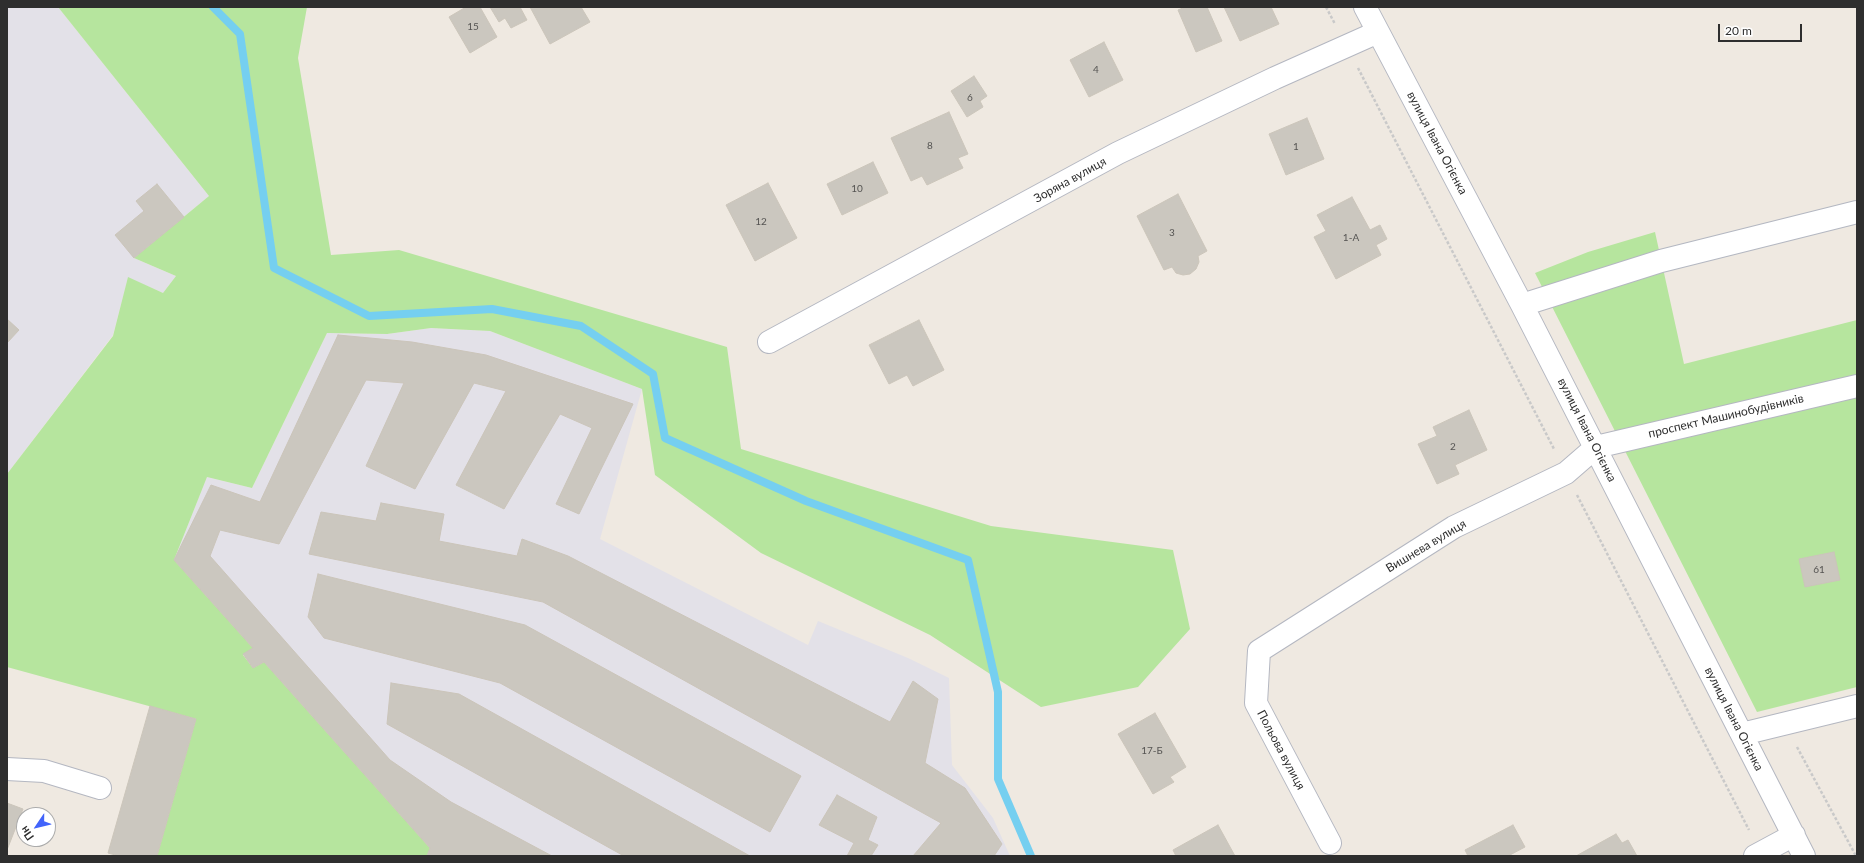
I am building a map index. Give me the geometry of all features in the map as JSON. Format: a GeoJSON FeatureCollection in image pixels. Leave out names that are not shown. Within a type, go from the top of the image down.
{"type":"FeatureCollection","features":[{"type":"Feature","properties":{"kind":"street","name":"вулиця Івана Огієнка"},"geometry":{"type":"LineString","coordinates":[[1365,7],[1596,447],[1804,856]]}},
{"type":"Feature","properties":{"kind":"street","name":"Зоряна вулиця"},"geometry":{"type":"LineString","coordinates":[[769,342],[1118,153],[1275,78],[1378,32]]}},
{"type":"Feature","properties":{"kind":"street"},"geometry":{"type":"LineString","coordinates":[[1522,305],[1661,261],[1857,212]]}},
{"type":"Feature","properties":{"kind":"street","name":"проспект Машинобудівників"},"geometry":{"type":"LineString","coordinates":[[1596,447],[1857,386]]}},
{"type":"Feature","properties":{"kind":"street","name":"Вишнева вулиця"},"geometry":{"type":"LineString","coordinates":[[1258,651],[1454,527],[1566,473],[1596,447]]}},
{"type":"Feature","properties":{"kind":"street","name":"Польова вулиця"},"geometry":{"type":"LineString","coordinates":[[1258,651],[1256,703],[1330,843]]}},
{"type":"Feature","properties":{"kind":"street"},"geometry":{"type":"LineString","coordinates":[[1742,734],[1857,706]]}},
{"type":"Feature","properties":{"kind":"street"},"geometry":{"type":"LineString","coordinates":[[7,769],[44,771],[100,788]]}},
{"type":"Feature","properties":{"kind":"street"},"geometry":{"type":"LineString","coordinates":[[1757,855],[1794,835]]}},
{"type":"Feature","properties":{"kind":"path"},"geometry":{"type":"LineString","coordinates":[[1326,7],[1566,473],[1757,855]]}},
{"type":"Feature","properties":{"kind":"path"},"geometry":{"type":"LineString","coordinates":[[1784,724],[1856,856]]}},
{"type":"Feature","properties":{"kind":"shaded area"},"geometry":{"type":"Polygon","coordinates":[[[7,7],[58,7],[209,196],[134,258],[176,276],[163,293],[128,278],[113,335],[7,474],[7,7]]]}},
{"type":"Feature","properties":{"kind":"shaded area"},"geometry":{"type":"Polygon","coordinates":[[[431,328],[490,331],[642,389],[600,539],[808,645],[818,621],[908,658],[949,678],[952,765],[993,818],[1010,856],[427,856],[430,848],[264,662],[253,668],[243,654],[252,647],[174,560],[207,477],[252,488],[327,333],[387,334],[431,328]]]}},
{"type":"Feature","properties":{"kind":"green space"},"geometry":{"type":"Polygon","coordinates":[[[58,7],[307,7],[298,58],[331,255],[399,250],[727,347],[741,449],[991,526],[1173,550],[1190,629],[1138,687],[1041,707],[930,635],[761,553],[655,475],[642,389],[490,331],[431,328],[387,334],[327,333],[252,488],[207,477],[174,560],[253,648],[243,655],[253,668],[264,662],[430,848],[427,856],[157,856],[196,719],[7,667],[7,474],[113,336],[128,277],[163,293],[176,276],[134,258],[209,196],[58,7]]]}},
{"type":"Feature","properties":{"kind":"green space"},"geometry":{"type":"Polygon","coordinates":[[[1655,232],[1684,364],[1857,320],[1857,687],[1757,712],[1535,273],[1588,252],[1655,232]]]}},
{"type":"Feature","properties":{"kind":"building"},"geometry":{"type":"Polygon","coordinates":[[[466,7],[480,7],[497,37],[470,53],[449,17],[466,7]]]}},
{"type":"Feature","properties":{"kind":"building"},"geometry":{"type":"Polygon","coordinates":[[[490,7],[520,7],[527,20],[511,28],[505,18],[499,22],[490,7]]]}},
{"type":"Feature","properties":{"kind":"building"},"geometry":{"type":"Polygon","coordinates":[[[530,7],[581,7],[590,22],[550,44],[530,7]]]}},
{"type":"Feature","properties":{"kind":"building"},"geometry":{"type":"Polygon","coordinates":[[[1185,7],[1207,7],[1222,41],[1196,52],[1178,10],[1185,7]]]}},
{"type":"Feature","properties":{"kind":"building"},"geometry":{"type":"Polygon","coordinates":[[[1224,7],[1271,7],[1279,24],[1240,41],[1224,7]]]}},
{"type":"Feature","properties":{"kind":"building"},"geometry":{"type":"Polygon","coordinates":[[[1104,42],[1123,80],[1089,97],[1070,60],[1104,42]]]}},
{"type":"Feature","properties":{"kind":"building"},"geometry":{"type":"Polygon","coordinates":[[[974,76],[987,96],[980,101],[983,107],[967,117],[951,91],[974,76]]]}},
{"type":"Feature","properties":{"kind":"building"},"geometry":{"type":"Polygon","coordinates":[[[949,112],[968,154],[958,158],[963,168],[927,185],[922,176],[911,181],[891,138],[949,112]]]}},
{"type":"Feature","properties":{"kind":"building"},"geometry":{"type":"Polygon","coordinates":[[[1307,118],[1324,159],[1286,175],[1269,134],[1307,118]]]}},
{"type":"Feature","properties":{"kind":"building"},"geometry":{"type":"Polygon","coordinates":[[[873,162],[888,193],[842,215],[827,184],[873,162]]]}},
{"type":"Feature","properties":{"kind":"building"},"geometry":{"type":"Polygon","coordinates":[[[768,183],[797,238],[755,261],[726,205],[768,183]]]}},
{"type":"Feature","properties":{"kind":"building"},"geometry":{"type":"Polygon","coordinates":[[[157,184],[184,217],[134,258],[115,235],[144,211],[136,201],[157,184]]]}},
{"type":"Feature","properties":{"kind":"building"},"geometry":{"type":"Polygon","coordinates":[[[1178,194],[1207,251],[1198,256],[1199,262],[1196,269],[1190,274],[1183,275],[1176,273],[1172,267],[1164,270],[1137,216],[1178,194]]]}},
{"type":"Feature","properties":{"kind":"building"},"geometry":{"type":"Polygon","coordinates":[[[1352,197],[1370,230],[1380,225],[1387,239],[1376,245],[1381,255],[1336,279],[1314,237],[1326,231],[1317,215],[1352,197]]]}},
{"type":"Feature","properties":{"kind":"building"},"geometry":{"type":"Polygon","coordinates":[[[7,319],[19,330],[7,343],[7,319]]]}},
{"type":"Feature","properties":{"kind":"building"},"geometry":{"type":"Polygon","coordinates":[[[919,320],[944,370],[913,386],[907,375],[889,384],[869,345],[919,320]]]}},
{"type":"Feature","properties":{"kind":"building"},"geometry":{"type":"Polygon","coordinates":[[[338,335],[412,342],[486,355],[633,404],[579,514],[556,504],[592,428],[560,414],[504,509],[456,485],[506,391],[474,383],[415,489],[366,466],[404,383],[366,380],[279,544],[220,530],[210,556],[390,760],[451,802],[552,856],[427,856],[430,848],[264,662],[253,668],[243,654],[253,648],[174,560],[211,485],[260,502],[338,335]]]}},
{"type":"Feature","properties":{"kind":"building"},"geometry":{"type":"Polygon","coordinates":[[[1469,410],[1487,450],[1455,465],[1459,474],[1437,484],[1418,444],[1437,436],[1433,427],[1469,410]]]}},
{"type":"Feature","properties":{"kind":"building"},"geometry":{"type":"Polygon","coordinates":[[[381,503],[444,514],[439,541],[517,556],[522,539],[568,556],[890,722],[913,681],[938,699],[925,763],[965,788],[1002,844],[994,856],[913,856],[941,823],[543,602],[309,554],[321,512],[376,521],[381,503]]]}},
{"type":"Feature","properties":{"kind":"building"},"geometry":{"type":"Polygon","coordinates":[[[1834,552],[1840,580],[1805,587],[1799,559],[1834,552]]]}},
{"type":"Feature","properties":{"kind":"building"},"geometry":{"type":"Polygon","coordinates":[[[318,574],[525,625],[801,776],[770,832],[500,683],[324,638],[308,617],[318,574]]]}},
{"type":"Feature","properties":{"kind":"building"},"geometry":{"type":"Polygon","coordinates":[[[391,683],[459,694],[750,856],[624,856],[387,724],[391,683]]]}},
{"type":"Feature","properties":{"kind":"building"},"geometry":{"type":"Polygon","coordinates":[[[150,706],[196,719],[157,856],[119,856],[108,853],[150,706]]]}},
{"type":"Feature","properties":{"kind":"building"},"geometry":{"type":"Polygon","coordinates":[[[1155,713],[1186,767],[1170,777],[1174,782],[1153,794],[1118,734],[1155,713]]]}},
{"type":"Feature","properties":{"kind":"building"},"geometry":{"type":"Polygon","coordinates":[[[837,795],[877,817],[868,840],[878,845],[871,856],[847,856],[854,843],[819,825],[837,795]]]}},
{"type":"Feature","properties":{"kind":"building"},"geometry":{"type":"Polygon","coordinates":[[[7,803],[18,807],[16,807],[16,827],[7,850],[7,803]]]}},
{"type":"Feature","properties":{"kind":"building"},"geometry":{"type":"Polygon","coordinates":[[[1218,825],[1235,856],[1176,856],[1173,850],[1218,825]]]}},
{"type":"Feature","properties":{"kind":"building"},"geometry":{"type":"Polygon","coordinates":[[[1513,825],[1525,847],[1508,856],[1468,856],[1465,850],[1513,825]]]}},
{"type":"Feature","properties":{"kind":"building"},"geometry":{"type":"Polygon","coordinates":[[[1616,834],[1622,843],[1628,840],[1637,856],[1576,856],[1616,834]]]}},
{"type":"Feature","properties":{"kind":"waterway"},"geometry":{"type":"LineString","coordinates":[[213,7],[240,34],[274,268],[369,316],[492,309],[581,326],[653,374],[665,438],[806,501],[968,560],[998,692],[998,779],[1031,856]]}}]}
